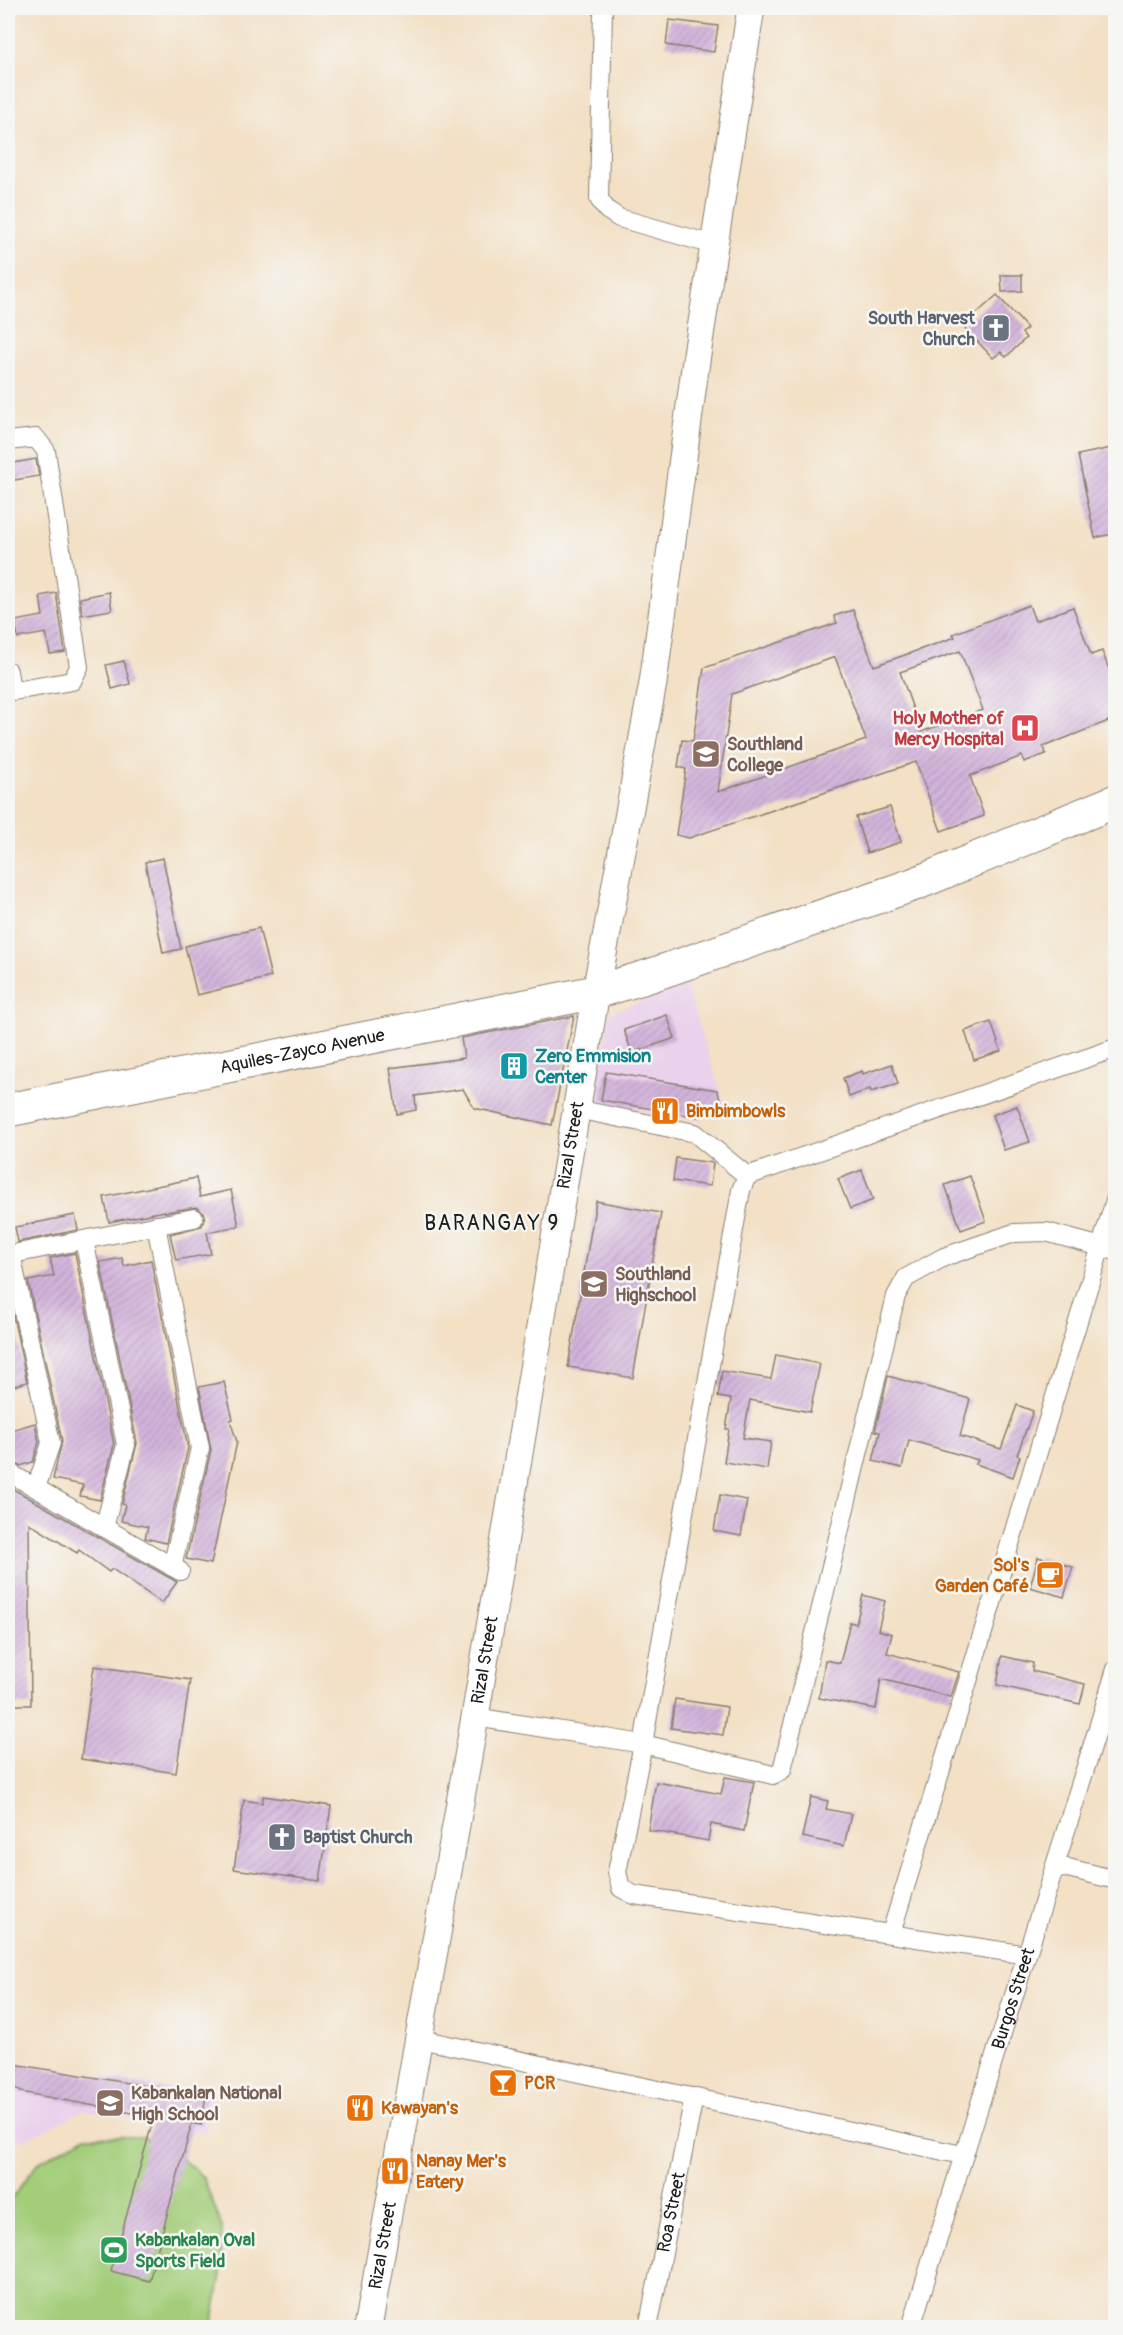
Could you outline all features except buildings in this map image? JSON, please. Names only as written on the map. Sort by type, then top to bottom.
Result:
[{"type":"highway","name":"Aquiles-Zayco Avenue","points":[[8,1110],[596,992],[915,884],[1116,801]]},
{"type":"main road","name":"Rizal Street","points":[[368,2328],[475,1717],[596,992],[654,683],[696,361],[751,8]]},
{"type":"street","points":[[603,8],[599,199],[607,210],[619,218],[714,245]]},
{"type":"street","points":[[8,441],[36,438],[46,451],[79,667],[72,681],[9,691],[8,671]]},
{"type":"street","points":[[1027,1955],[634,1895],[621,1888],[617,1872],[643,1744],[741,1190],[747,1176],[1116,1048]]},
{"type":"street","points":[[576,1109],[695,1133],[747,1176]]},
{"type":"street","points":[[891,1934],[1107,1249],[1116,1197]]},
{"type":"street","points":[[36,1488],[51,1443],[9,1254],[194,1218]]},
{"type":"street","points":[[8,1472],[177,1569],[200,1448],[156,1225]]},
{"type":"street","points":[[475,1717],[643,1744],[773,1775],[782,1770],[896,1296],[906,1278],[944,1257],[1014,1233],[1046,1232],[1107,1249]]},
{"type":"street","points":[[84,1240],[126,1445],[104,1528]]},
{"type":"street","name":"Burgos Street","points":[[911,2328],[962,2155],[1116,1669]]},
{"type":"street","points":[[1054,1869],[1068,1868],[1116,1880]]},
{"type":"street","points":[[420,2039],[962,2155]]},
{"type":"street","name":"Roa Street","points":[[648,2328],[694,2097]]},
{"type":"shaded area","points":[[686,986],[726,1109],[699,1120],[595,1103],[609,1013]]},
{"type":"shaded area","name":"Kabankalan National High School","points":[[8,2061],[215,2096],[205,2133],[85,2110],[24,2140],[8,2138]]},
{"type":"green space","name":"Kabankalan Oval Sports Field","points":[[86,2136],[144,2137],[180,2157],[203,2177],[222,2227],[221,2274],[212,2327],[8,2327],[8,2203],[38,2163]]},
{"type":"place","name":"South Harvest Church","points":[[996,328]]},
{"type":"place","name":"Holy Mother of Mercy Hospital","points":[[1025,728]]},
{"type":"place","name":"Southland College","points":[[706,754]]},
{"type":"place","name":"Zero Emmision Center","points":[[514,1066]]},
{"type":"place","name":"Bimbimbowls","points":[[665,1111]]},
{"type":"place","name":"Southland Highschool","points":[[594,1284]]},
{"type":"place","name":"Sol's Garden Café","points":[[1050,1575]]},
{"type":"place","name":"Baptist Church","points":[[282,1837]]},
{"type":"place","name":"PCR","points":[[503,2083]]},
{"type":"place","name":"Kabankalan National High School","points":[[110,2103]]},
{"type":"place","name":"Kawayan's","points":[[360,2108]]},
{"type":"place","name":"Nanay Mer's Eatery","points":[[395,2171]]},
{"type":"place","name":"Kabankalan Oval Sports Field","points":[[114,2250]]},
{"type":"district","name":"BARANGAY 9","points":[[492,1223]]}]
